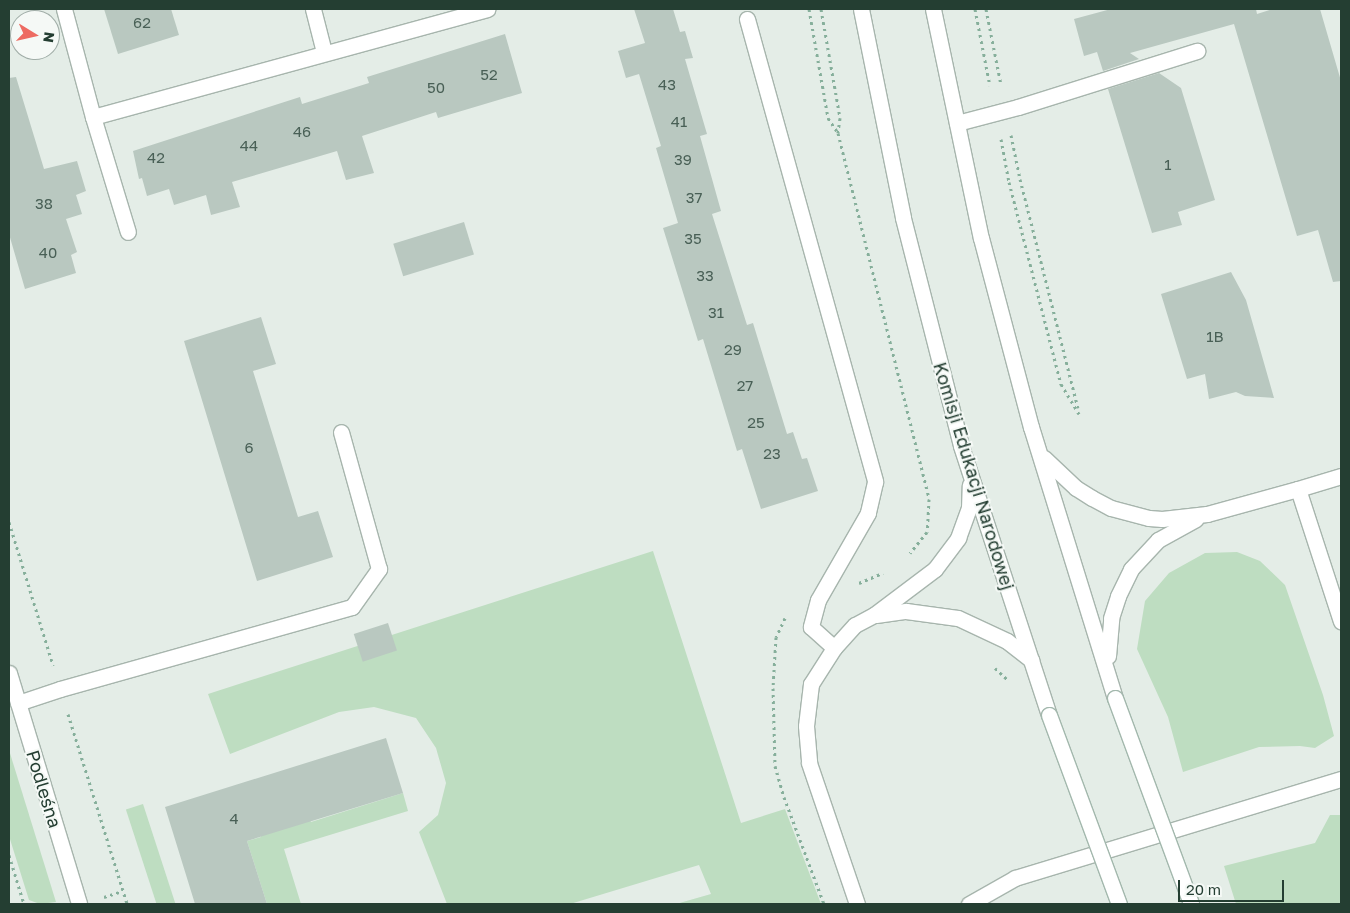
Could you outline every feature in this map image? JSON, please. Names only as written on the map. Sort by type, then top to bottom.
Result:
[{"type":"main road","points":[[64,9],[92,118],[128,232]]},
{"type":"main road","points":[[313,9],[324,52]]},
{"type":"main road","points":[[92,118],[324,52],[488,9]]},
{"type":"main road","name":"Komisji Edukacji Narodowej","points":[[861,9],[903,218],[970,474],[1049,715],[1119,904]]},
{"type":"main road","points":[[933,9],[981,238],[1041,455],[1115,698],[1191,904]]},
{"type":"main road","points":[[747,18],[875,482],[868,513],[818,600],[811,626],[834,648]]},
{"type":"main road","points":[[957,122],[1001,111],[1197,51]]},
{"type":"main road","points":[[18,703],[60,689],[352,607],[379,569],[341,432]]},
{"type":"main road","points":[[1041,455],[1076,488],[1111,508],[1128,514],[1162,519],[1207,514],[1298,490],[1341,476]]},
{"type":"main road","points":[[857,904],[809,763],[806,726],[811,684],[834,648],[855,626],[874,615],[935,569],[953,545],[969,508],[970,474]]},
{"type":"main road","points":[[1298,490],[1341,621]]},
{"type":"main road","points":[[1108,670],[1111,618],[1118,596],[1131,569],[1158,540],[1207,514]]},
{"type":"main road","points":[[874,615],[906,611],[958,618],[993,633],[1021,650],[1032,661]]},
{"type":"main road","name":"Podleśna","points":[[9,673],[79,904]]},
{"type":"main road","points":[[969,904],[1015,878],[1341,779]]},
{"type":"path","points":[[809,9],[828,118],[838,133],[929,500],[927,532],[906,557]]},
{"type":"path","points":[[821,9],[840,118],[838,133]]},
{"type":"path","points":[[975,9],[1001,111],[1020,179],[1079,414],[1061,384],[1009,182],[1001,111],[986,9]]},
{"type":"path","points":[[993,666],[1010,682]]},
{"type":"path","points":[[9,855],[24,904]]},
{"type":"green space","points":[[653,551],[741,823],[785,809],[821,904],[676,904],[711,894],[699,865],[570,904],[447,904],[419,832],[438,815],[446,783],[436,748],[416,718],[374,707],[339,712],[230,754],[208,694]]},
{"type":"green space","points":[[1237,552],[1260,561],[1285,585],[1323,695],[1334,736],[1315,748],[1300,746],[1259,747],[1183,772],[1168,717],[1137,649],[1145,601],[1169,573],[1205,553]]},
{"type":"green space","points":[[9,750],[56,902],[40,904],[29,900],[9,836]]},
{"type":"green space","points":[[403,793],[408,811],[284,849],[301,904],[267,904],[247,841],[261,837],[260,832],[308,816],[311,822]]},
{"type":"green space","points":[[143,804],[175,904],[157,904],[126,810]]},
{"type":"green space","points":[[1330,815],[1341,815],[1341,904],[1236,904],[1224,866],[1315,843]]},
{"type":"building","points":[[104,9],[171,9],[179,35],[118,54]]},
{"type":"building","points":[[634,9],[673,9],[680,32],[685,31],[693,58],[685,59],[707,134],[700,136],[721,211],[712,214],[747,325],[753,323],[787,434],[793,432],[802,459],[807,458],[818,491],[761,509],[742,449],[737,451],[703,339],[698,341],[663,228],[678,223],[656,148],[661,146],[639,74],[626,78],[618,51],[645,43]]},
{"type":"building","points":[[1111,9],[1256,9],[1257,14],[1273,9],[1320,9],[1341,81],[1341,281],[1333,282],[1318,230],[1297,236],[1234,24],[1130,53],[1139,59],[1103,71],[1097,52],[1084,56],[1074,19]]},
{"type":"building","points":[[505,34],[522,93],[438,118],[436,112],[362,136],[374,173],[346,180],[337,151],[232,182],[240,207],[211,215],[206,195],[174,205],[169,189],[147,196],[142,178],[139,179],[133,151],[300,97],[302,104],[369,83],[367,77]]},
{"type":"building","points":[[1159,73],[1181,88],[1215,200],[1178,212],[1182,225],[1152,233],[1108,89]]},
{"type":"building","points":[[16,77],[44,169],[77,161],[86,191],[76,195],[82,214],[66,219],[77,252],[71,255],[76,273],[25,289],[9,234],[9,78]]},
{"type":"building","points":[[464,222],[474,255],[403,276],[393,244]]},
{"type":"building","points":[[1231,272],[1246,300],[1274,398],[1245,396],[1236,392],[1209,399],[1205,374],[1187,379],[1161,294]]},
{"type":"building","points":[[261,317],[276,364],[253,371],[298,517],[318,511],[333,557],[257,581],[184,341]]},
{"type":"building","points":[[388,623],[397,651],[363,662],[354,634]]},
{"type":"building","points":[[386,738],[403,793],[247,841],[267,904],[195,904],[165,807]]}]
